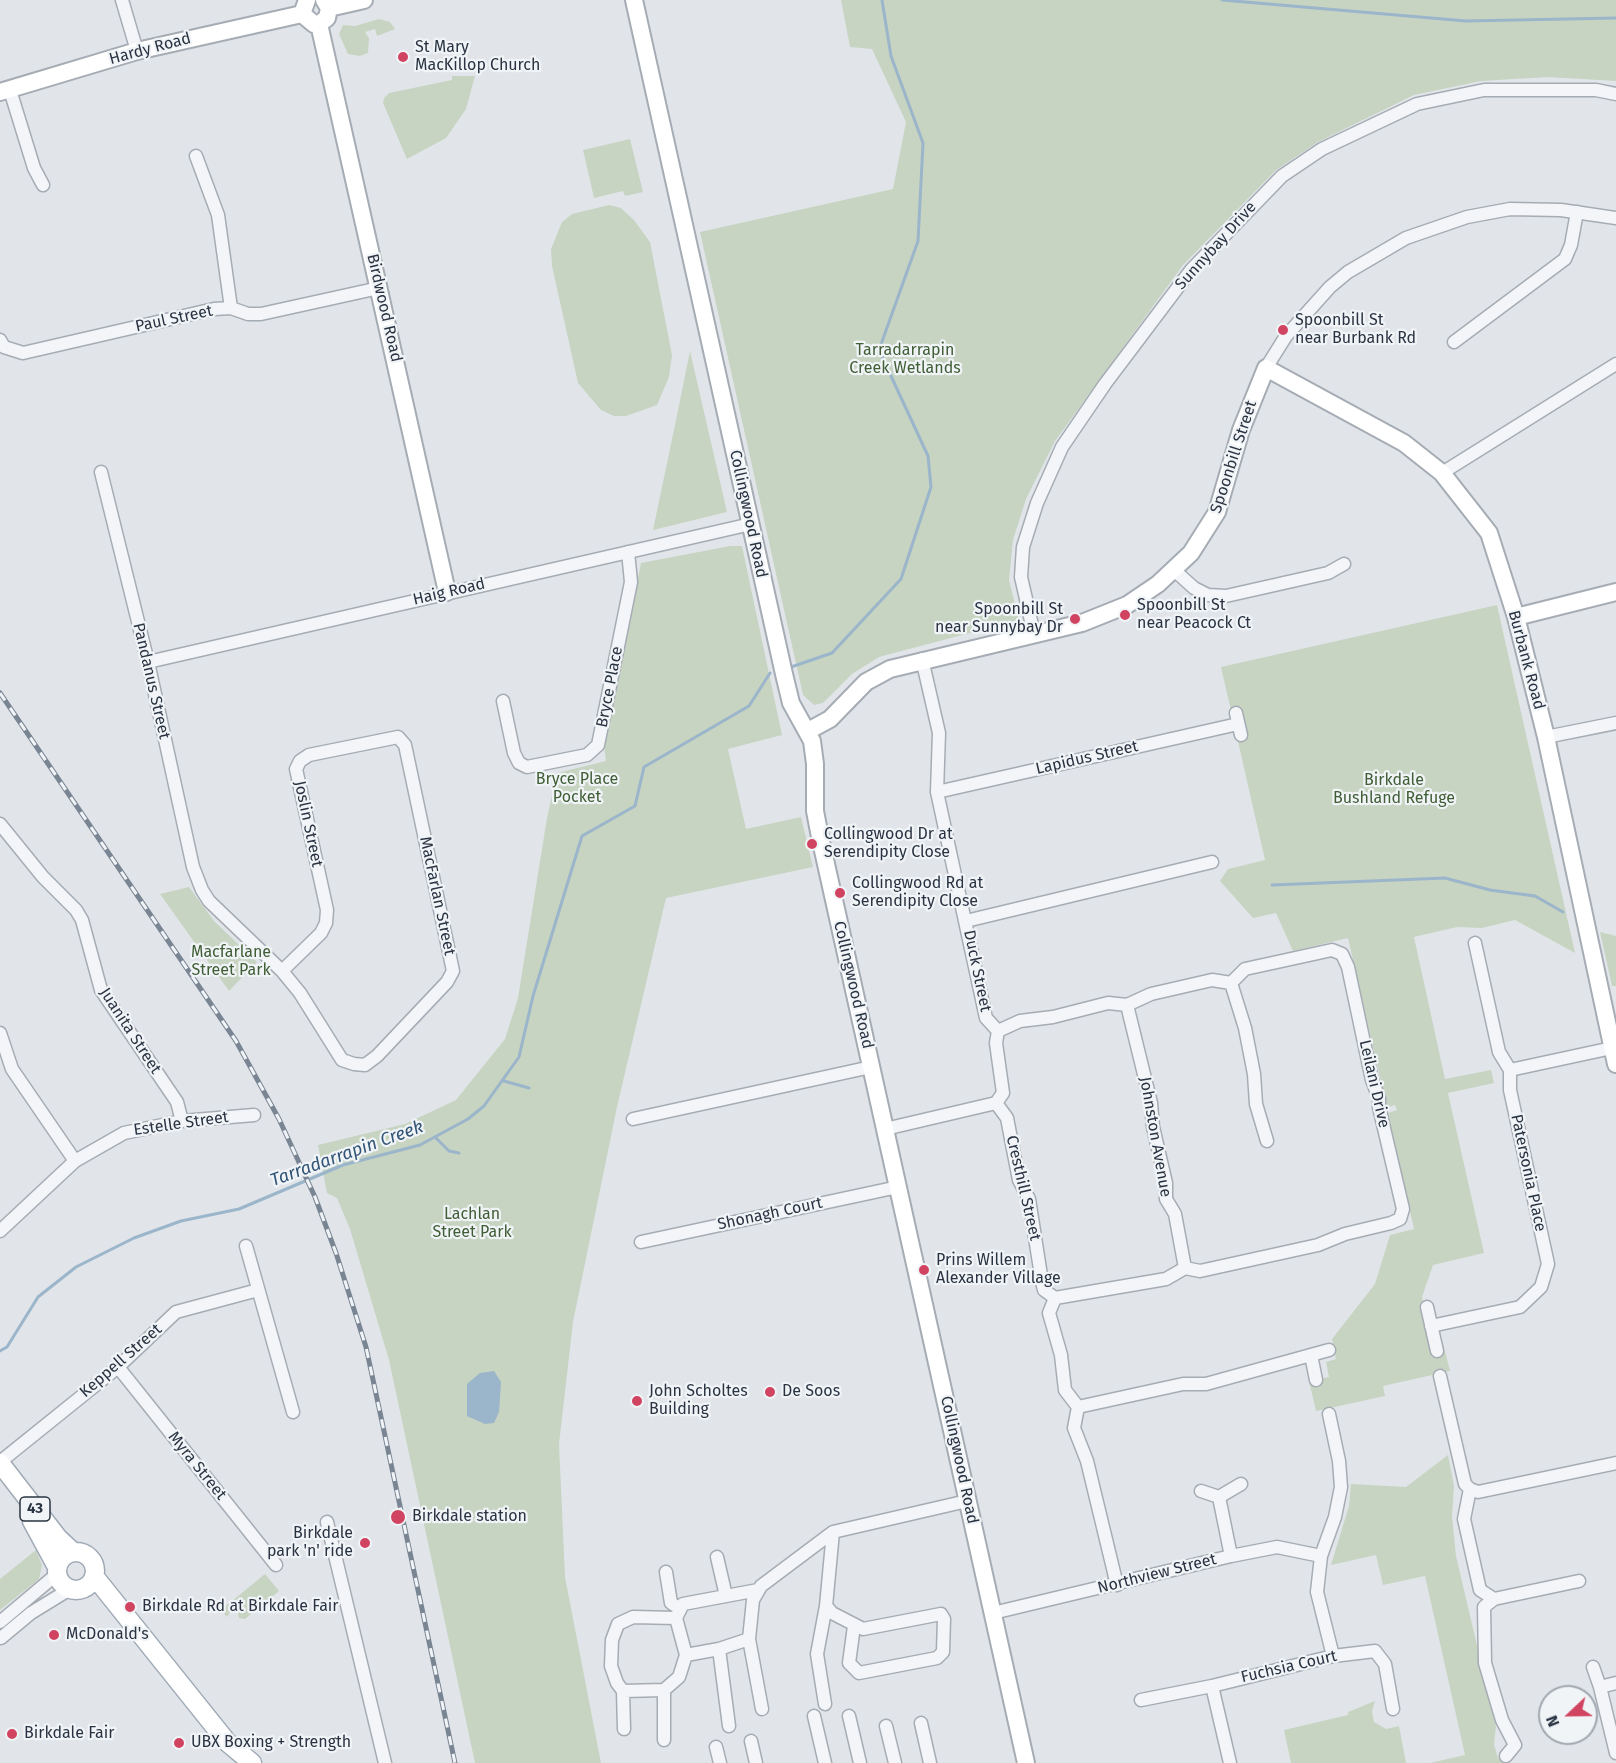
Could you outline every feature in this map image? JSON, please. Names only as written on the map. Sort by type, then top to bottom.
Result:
[{"type":"main road","name":"43","points":[[0,1463],[58,1538],[73,1552],[80,1552],[90,1558],[94,1576],[162,1664],[227,1742],[252,1763]]},
{"type":"main road","name":"43","points":[[0,1481],[34,1523],[62,1584],[98,1600],[141,1652],[162,1664]]},
{"type":"main road","points":[[57,1570],[63,1557],[73,1552]]},
{"type":"main road","points":[[75,1589],[87,1587],[94,1576]]},
{"type":"main road","name":"43","points":[[227,1742],[235,1763]]},
{"type":"street","points":[[122,0],[137,51]]},
{"type":"street","points":[[305,7],[309,22],[319,24],[327,18],[327,4],[364,0]]},
{"type":"street","name":"Collingwood Road","points":[[634,0],[788,692],[796,712],[808,731],[814,753],[813,788],[820,837],[1026,1763]]},
{"type":"street","name":"Hardy Road","points":[[5,91],[137,51],[305,7]]},
{"type":"street","name":"Birdwood Road","points":[[319,24],[447,592]]},
{"type":"street","name":"Sunnybay Drive","points":[[1034,634],[1021,577],[1023,547],[1037,502],[1062,447],[1105,384],[1191,270],[1282,176],[1322,149],[1417,104],[1484,90],[1596,90],[1616,94]]},
{"type":"street","points":[[5,91],[34,168],[44,185]]},
{"type":"street","points":[[196,156],[218,215],[231,308]]},
{"type":"street","name":"Spoonbill Street","points":[[808,731],[830,719],[866,682],[890,669],[922,659],[1082,622],[1116,610],[1137,599],[1174,570],[1202,538],[1217,512],[1241,430],[1266,368],[1292,329],[1330,288],[1365,261],[1406,238],[1444,224],[1489,213],[1530,209],[1577,212],[1616,218]]},
{"type":"street","points":[[1454,342],[1564,259],[1571,245],[1577,212]]},
{"type":"street","name":"Paul Street","points":[[2,343],[23,353],[214,309],[231,308],[248,314],[261,314],[379,288]]},
{"type":"street","points":[[1442,473],[1616,364]]},
{"type":"street","name":"Burbank Road","points":[[1266,368],[1404,443],[1442,473],[1489,533],[1516,617],[1546,738],[1614,1056]]},
{"type":"street","name":"Pandanus Street","points":[[101,472],[148,662],[193,867],[202,890]]},
{"type":"street","name":"Haig Road","points":[[148,662],[751,524]]},
{"type":"street","name":"Bryce Place","points":[[503,701],[514,753],[519,763],[527,767],[587,755],[598,745],[631,582],[628,552]]},
{"type":"street","points":[[1174,570],[1194,588],[1208,595],[1226,596],[1328,573],[1344,564]]},
{"type":"street","points":[[1516,617],[1616,592]]},
{"type":"street","name":"Duck Street","points":[[922,659],[939,733],[937,792],[986,1018],[998,1031]]},
{"type":"street","points":[[1546,738],[1616,723]]},
{"type":"street","name":"Lapidus Street","points":[[937,792],[1238,724]]},
{"type":"street","name":"MacFarlan Street","points":[[202,890],[209,901],[282,971],[300,993],[342,1059],[365,1065],[447,982],[453,971],[405,745],[398,737]]},
{"type":"street","name":"Joslin Street","points":[[282,971],[321,933],[326,923],[327,910],[296,769],[300,762],[309,755],[398,737]]},
{"type":"street","name":"Juanita Street","points":[[0,824],[43,877],[76,910],[82,920],[101,990],[177,1102],[182,1121]]},
{"type":"street","points":[[966,921],[1212,862]]},
{"type":"street","name":"Patersonia Place","points":[[1431,1326],[1520,1307],[1541,1287],[1548,1264],[1510,1090],[1510,1070],[1499,1052],[1475,943]]},
{"type":"street","name":"Leilani Drive","points":[[1055,1298],[1166,1279],[1185,1268],[1200,1271],[1318,1245],[1346,1234],[1400,1219],[1403,1209],[1346,959],[1332,950],[1296,957],[1245,969],[1231,983]]},
{"type":"street","points":[[885,1129],[996,1103],[1003,1093],[996,1043],[998,1031],[1020,1021],[1053,1017],[1108,1004],[1127,1005],[1151,994],[1212,980],[1231,983],[1245,1028],[1254,1074],[1256,1104],[1267,1141]]},
{"type":"street","name":"Johnston Avenue","points":[[1127,1005],[1151,1103],[1153,1127],[1166,1183],[1166,1199],[1174,1214],[1185,1268]]},
{"type":"street","points":[[0,1033],[12,1069],[75,1161]]},
{"type":"street","points":[[1510,1070],[1614,1056]]},
{"type":"street","points":[[633,1119],[871,1067]]},
{"type":"street","name":"Cresthill Street","points":[[996,1103],[1007,1118],[1019,1180],[1029,1199],[1044,1290],[1055,1298]]},
{"type":"street","name":"Estelle Street","points":[[0,1231],[75,1161],[130,1131],[182,1121],[254,1115]]},
{"type":"street","name":"Shonagh Court","points":[[641,1242],[898,1187]]},
{"type":"street","points":[[246,1246],[293,1412]]},
{"type":"street","name":"Keppell Street","points":[[0,1463],[118,1367],[176,1312],[258,1290]]},
{"type":"street","points":[[1055,1298],[1049,1313],[1061,1355],[1065,1390],[1078,1407],[1074,1428],[1087,1461],[1117,1585]]},
{"type":"street","points":[[1426,1307],[1437,1351]]},
{"type":"street","points":[[1078,1407],[1183,1384],[1206,1384],[1329,1350]]},
{"type":"street","points":[[1311,1356],[1316,1380]]},
{"type":"street","name":"Myra Street","points":[[118,1367],[276,1565]]},
{"type":"street","points":[[1440,1376],[1465,1484],[1470,1489],[1478,1492],[1616,1463]]},
{"type":"street","points":[[1329,1414],[1339,1461],[1341,1487],[1335,1517],[1321,1556],[1317,1592],[1333,1656]]},
{"type":"street","points":[[1201,1491],[1219,1497],[1241,1484]]},
{"type":"street","points":[[1470,1489],[1464,1519],[1480,1590],[1494,1599]]},
{"type":"street","points":[[1219,1497],[1231,1556]]},
{"type":"street","points":[[762,1709],[749,1639],[753,1600],[758,1590],[833,1532],[967,1501]]},
{"type":"street","points":[[327,1522],[385,1763]]},
{"type":"street","points":[[825,1704],[818,1654],[826,1606],[833,1532]]},
{"type":"street","name":"Northview Street","points":[[993,1613],[1277,1547],[1321,1556]]},
{"type":"street","points":[[717,1557],[726,1596]]},
{"type":"street","points":[[0,1622],[57,1570]]},
{"type":"street","points":[[623,1690],[664,1690],[679,1677],[687,1655],[678,1613],[671,1603],[666,1572]]},
{"type":"street","points":[[1506,1756],[1521,1744],[1502,1720],[1485,1663],[1484,1607],[1494,1599],[1579,1581]]},
{"type":"street","points":[[0,1640],[31,1613],[75,1589]]},
{"type":"street","points":[[678,1613],[683,1604],[758,1590]]},
{"type":"street","points":[[826,1606],[854,1626],[863,1629],[941,1614],[944,1619],[943,1652],[937,1658],[859,1672],[849,1663],[854,1626]]},
{"type":"street","points":[[624,1730],[623,1690],[617,1683],[612,1666],[612,1640],[618,1624],[633,1617],[678,1613]]},
{"type":"street","points":[[687,1655],[719,1649],[749,1639]]},
{"type":"street","points":[[719,1649],[729,1726]]},
{"type":"street","name":"Fuchsia Court","points":[[1142,1700],[1212,1686],[1333,1656],[1361,1652],[1379,1653],[1385,1664],[1393,1709]]},
{"type":"street","points":[[1593,1667],[1616,1753]]},
{"type":"street","points":[[1600,1687],[1616,1683]]},
{"type":"street","points":[[1212,1686],[1230,1763]]},
{"type":"street","points":[[664,1690],[664,1740]]},
{"type":"street","points":[[814,1716],[825,1763]]},
{"type":"street","points":[[849,1716],[860,1763]]},
{"type":"street","points":[[921,1723],[930,1763]]},
{"type":"street","points":[[886,1726],[895,1763]]},
{"type":"street","points":[[751,1741],[756,1763]]},
{"type":"street","points":[[716,1747],[720,1763]]},
{"type":"green space","name":"Tarradarrapin Creek Wetlands","points":[[841,0],[1616,0],[1616,81],[1548,77],[1481,81],[1414,95],[1318,142],[1276,170],[1183,265],[1055,441],[1026,499],[1013,540],[1009,580],[1019,620],[879,657],[852,674],[823,703],[814,705],[803,695],[700,232],[893,189],[906,122],[872,49],[850,47]]},
{"type":"green space","points":[[379,19],[390,22],[395,29],[377,36],[375,29],[365,32],[369,38],[368,53],[360,56],[348,54],[339,34],[343,25],[355,26]]},
{"type":"green space","points":[[452,76],[475,76],[466,109],[446,138],[407,159],[383,103],[384,98],[389,93],[452,80]]},
{"type":"green space","points":[[630,139],[643,192],[625,196],[623,191],[594,198],[583,150]]},
{"type":"green space","points":[[609,205],[621,208],[634,220],[650,242],[672,355],[669,377],[657,405],[626,416],[614,416],[601,410],[578,383],[552,266],[551,249],[562,222],[572,214]]},
{"type":"green space","points":[[690,351],[727,512],[653,530],[675,425]]},
{"type":"green space","name":"Lachlan Street Park","points":[[730,546],[742,546],[782,735],[728,749],[746,829],[801,817],[813,867],[666,898],[617,1107],[573,1322],[559,1444],[565,1577],[601,1763],[475,1763],[389,1360],[350,1229],[337,1198],[327,1193],[318,1145],[405,1124],[456,1100],[505,1039],[518,998],[547,818],[557,773],[606,761],[604,747],[641,563]]},
{"type":"green space","name":"Birkdale Bushland Refuge","points":[[1497,605],[1575,953],[1515,920],[1482,928],[1457,927],[1414,937],[1445,1079],[1491,1070],[1494,1083],[1448,1093],[1484,1253],[1433,1265],[1422,1297],[1423,1302],[1420,1303],[1431,1353],[1445,1351],[1450,1371],[1383,1386],[1385,1396],[1316,1411],[1309,1381],[1329,1377],[1326,1362],[1336,1359],[1332,1339],[1375,1284],[1390,1235],[1414,1229],[1388,1113],[1397,1110],[1395,1105],[1387,1108],[1348,938],[1293,951],[1276,913],[1253,918],[1220,881],[1228,869],[1265,860],[1221,667]]},
{"type":"green space","name":"Macfarlane Street Park","points":[[189,887],[214,921],[257,962],[229,991],[160,894]]},
{"type":"green space","points":[[1600,932],[1616,936],[1616,986],[1612,986]]},
{"type":"green space","points":[[1448,1455],[1454,1486],[1452,1516],[1456,1556],[1496,1726],[1494,1745],[1498,1758],[1505,1763],[1430,1763],[1465,1755],[1425,1576],[1383,1585],[1376,1555],[1331,1565],[1349,1506],[1351,1484],[1406,1487]]},
{"type":"green space","points":[[36,1550],[42,1565],[39,1579],[0,1610],[0,1579]]},
{"type":"green space","points":[[265,1574],[279,1591],[245,1619],[239,1618],[237,1609],[233,1608],[227,1617],[221,1610]]},
{"type":"green space","points":[[1375,1701],[1372,1711],[1374,1722],[1386,1729],[1399,1726],[1406,1763],[1291,1763],[1284,1730],[1348,1715],[1348,1712]]},
{"type":"water","points":[[494,1371],[501,1382],[499,1412],[494,1423],[485,1424],[467,1416],[467,1384],[480,1373]]},
{"type":"waterway","name":"Tarradarrapin Creek","points":[[791,667],[832,653],[901,579],[931,487],[928,456],[879,350],[918,241],[923,143],[891,56],[882,0]]},
{"type":"waterway","points":[[1222,0],[1466,21],[1616,18]]},
{"type":"waterway","name":"Tarradarrapin Creek","points":[[0,1351],[7,1347],[38,1297],[76,1267],[134,1238],[181,1221],[239,1209],[343,1165],[420,1145],[468,1119],[484,1106],[519,1057],[533,996],[582,836],[635,806],[644,767],[749,706],[770,673]]},
{"type":"waterway","points":[[1272,885],[1445,878],[1490,890],[1535,896],[1563,912]]},
{"type":"waterway","points":[[504,1081],[529,1088]]},
{"type":"waterway","points":[[436,1138],[449,1151],[459,1153]]},
{"type":"railway","points":[[0,693],[236,1041],[279,1119],[315,1197],[336,1253],[366,1347],[455,1763]]},
{"type":"place","name":"St Mary MacKillop Church","points":[[403,57]]},
{"type":"place","name":"Spoonbill St near Burbank Rd","points":[[1283,330]]},
{"type":"place","name":"Spoonbill St near Peacock Ct","points":[[1125,615]]},
{"type":"place","name":"Spoonbill St near Sunnybay Dr","points":[[1075,619]]},
{"type":"place","name":"Collingwood Dr at Serendipity Close","points":[[812,844]]},
{"type":"place","name":"Collingwood Rd at Serendipity Close","points":[[840,893]]},
{"type":"place","name":"Prins Willem Alexander Village","points":[[924,1270]]},
{"type":"place","name":"De Soos","points":[[770,1392]]},
{"type":"place","name":"John Scholtes Building","points":[[637,1401]]},
{"type":"place","name":"Birkdale station","points":[[398,1517]]},
{"type":"place","name":"Birkdale park 'n' ride","points":[[365,1543]]},
{"type":"place","name":"Birkdale Rd at Birkdale Fair","points":[[130,1607]]},
{"type":"place","name":"McDonald's","points":[[54,1635]]},
{"type":"place","name":"Birkdale Fair","points":[[12,1734]]},
{"type":"place","name":"UBX Boxing + Strength","points":[[179,1743]]},
{"type":"park label","name":"Bryce Place Pocket","points":[[577,789]]}]
